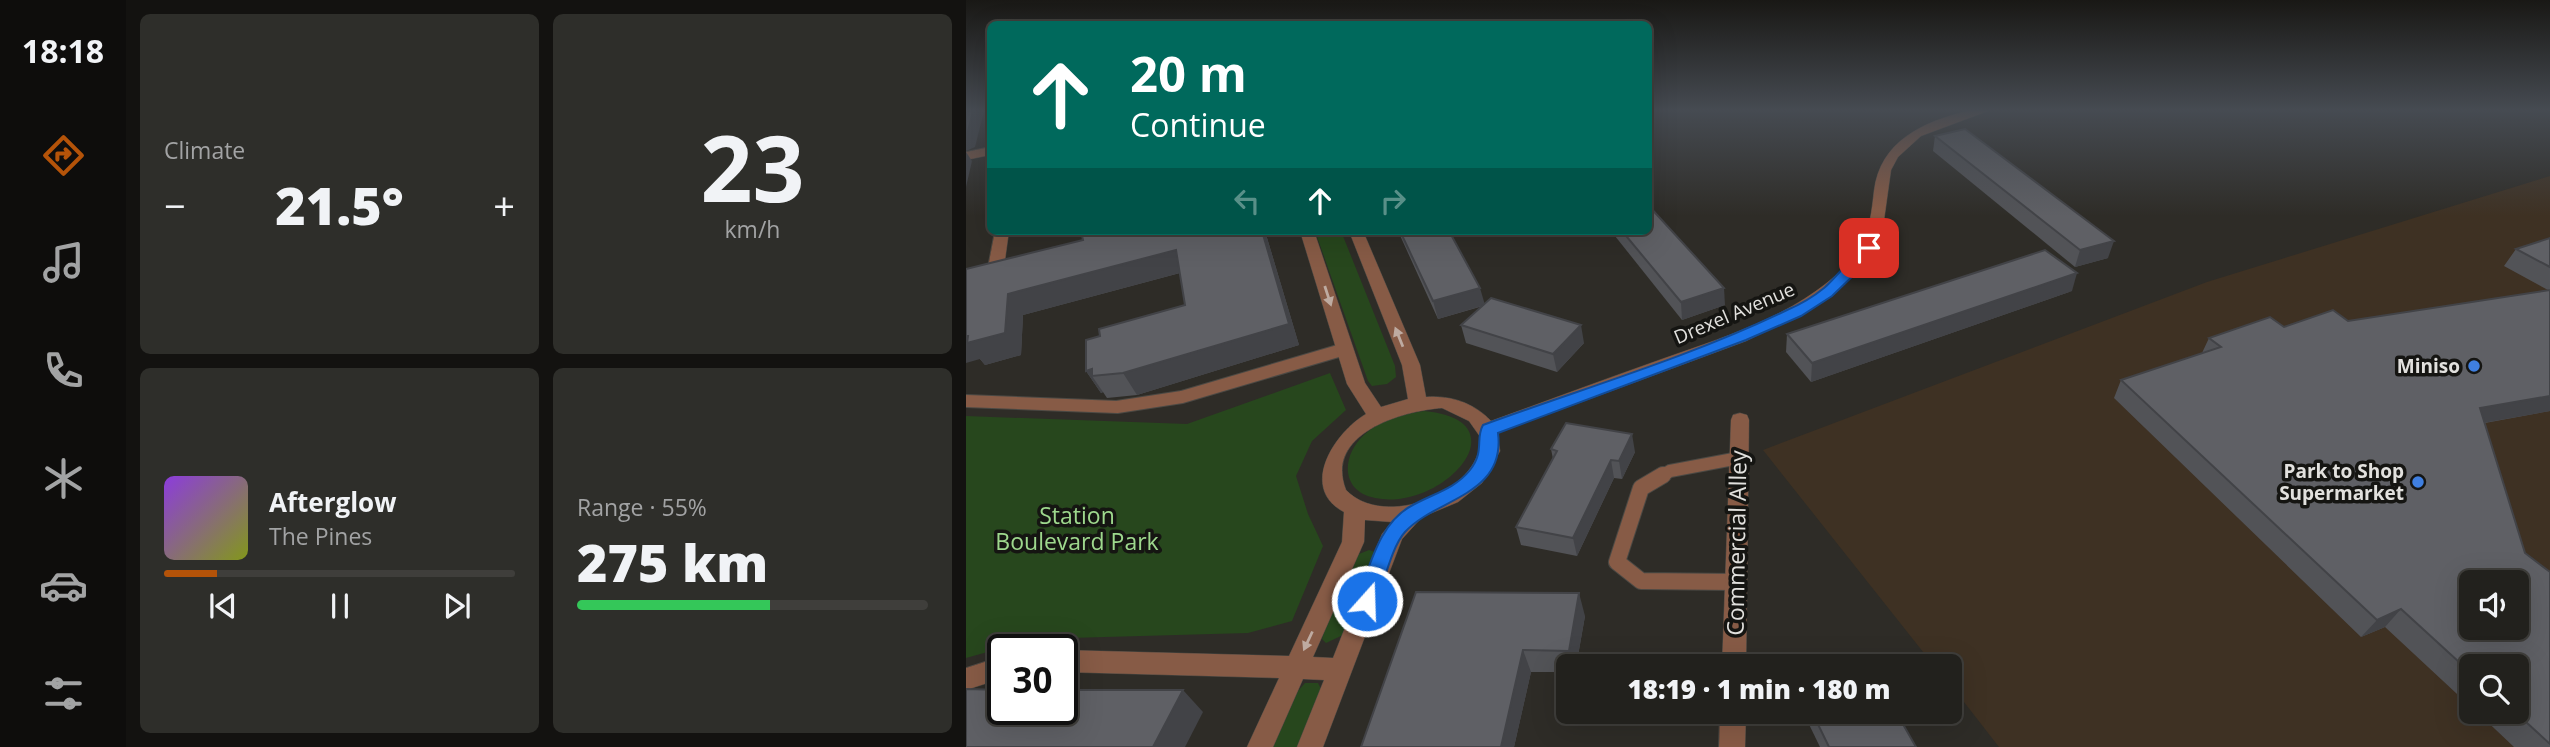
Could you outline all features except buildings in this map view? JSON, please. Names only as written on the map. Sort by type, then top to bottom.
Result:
[{"type":"street","name":"Drexel Avenue","points":[[1489,429],[1741,337],[1795,312],[1827,293],[1869,248],[1880,215],[1885,167],[1900,146]]},
{"type":"street","points":[[966,156],[987,152]]},
{"type":"street","points":[[976,272],[1003,265],[1002,235]]},
{"type":"street","points":[[1308,235],[1356,384],[1377,416]]},
{"type":"street","points":[[1358,235],[1410,365],[1418,403]]},
{"type":"street","points":[[1310,747],[1393,534],[1416,512],[1460,491],[1476,476],[1486,460],[1490,444],[1489,429],[1479,416],[1463,406],[1442,402],[1418,403],[1377,416],[1356,429],[1340,446],[1332,464],[1331,482],[1335,490],[1339,497],[1355,509],[1373,514],[1416,512]]},
{"type":"street","name":"Commercial Alley","points":[[1734,654],[1740,420]]},
{"type":"street","points":[[1260,747],[1353,542],[1355,509]]},
{"type":"street","points":[[1078,662],[1342,669]]},
{"type":"street","points":[[966,679],[987,672]]},
{"type":"street","points":[[1732,747],[1733,724]]},
{"type":"lane","points":[[966,401],[1117,407],[1182,397],[1345,349]]},
{"type":"lane","points":[[1736,582],[1641,581],[1616,562],[1642,488],[1670,471],[1739,458]]},
{"type":"shaded area","points":[[2550,176],[2550,747],[1999,747],[1962,699],[1962,654],[1925,654],[1763,450],[2207,282]]},
{"type":"green space","points":[[1316,235],[1343,235],[1395,366],[1396,377],[1387,384],[1372,386]]},
{"type":"green space","name":"Station Boulevard Park","points":[[1330,373],[1346,410],[1312,441],[1296,476],[1308,514],[1323,546],[1292,621],[1248,633],[1078,638],[1078,634],[987,634],[987,652],[966,658],[966,416],[1187,424]]},
{"type":"green space","points":[[1424,411],[1454,418],[1469,430],[1471,446],[1463,463],[1447,479],[1426,492],[1401,499],[1375,498],[1355,488],[1348,471],[1352,451],[1357,442],[1386,421]]},
{"type":"green space","points":[[1369,550],[1375,552],[1343,635],[1326,643],[1322,639],[1324,632],[1359,554]]},
{"type":"green space","points":[[1305,683],[1318,683],[1321,689],[1298,747],[1273,747],[1298,691]]},
{"type":"place","name":"Miniso","points":[[2474,366]]},
{"type":"place","name":"Park to Shop Supermarket","points":[[2418,482]]},
{"type":"route","points":[[1367,601],[1395,529],[1416,512],[1440,503],[1460,491],[1476,476],[1486,460],[1490,444],[1489,429],[1741,337],[1795,312],[1827,293],[1869,248]]}]
